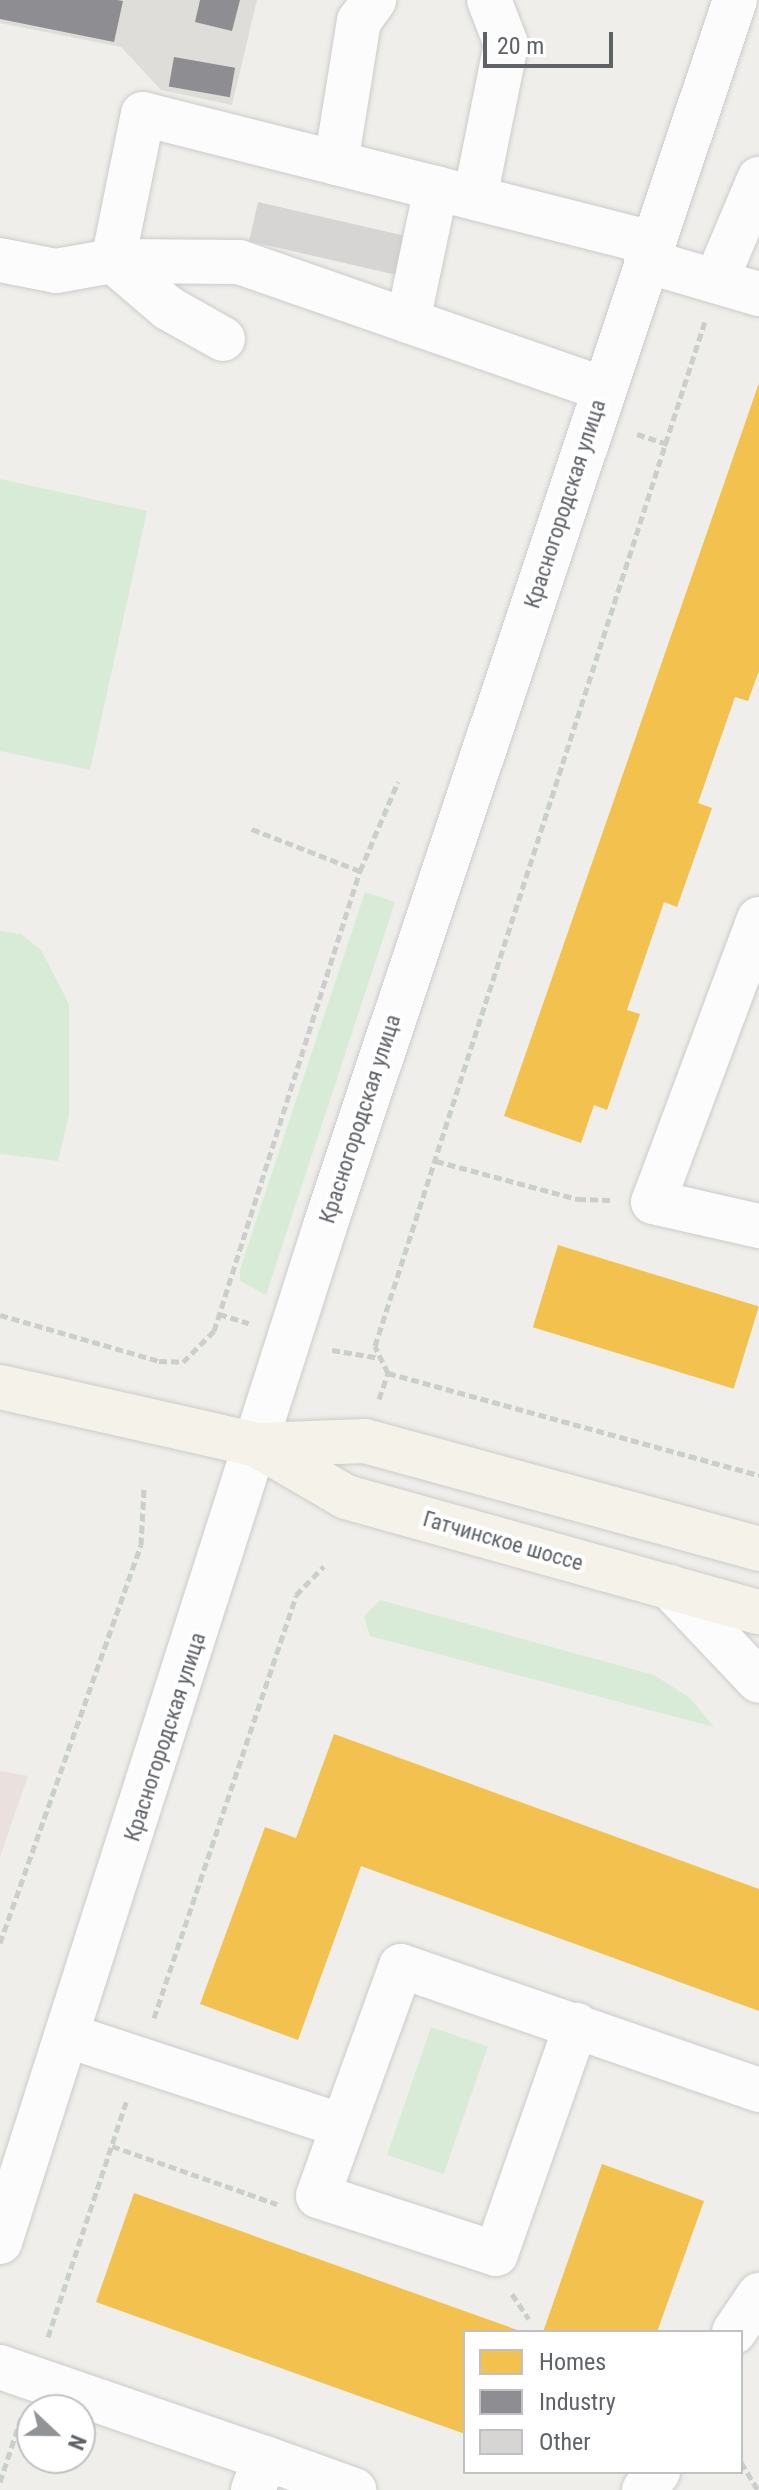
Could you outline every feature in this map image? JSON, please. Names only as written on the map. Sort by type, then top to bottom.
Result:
[{"type":"main road","name":"Гатчинское шоссе","points":[[0,1387],[257,1445],[365,1441],[759,1549]]},
{"type":"main road","name":"Гатчинское шоссе","points":[[257,1445],[346,1497],[759,1612]]},
{"type":"street","points":[[336,163],[359,21],[374,0]]},
{"type":"street","points":[[408,321],[506,44],[489,0]]},
{"type":"street","name":"Красногородская улица","points":[[0,2242],[603,389],[735,0]]},
{"type":"street","points":[[113,261],[143,114],[455,193],[649,252],[716,281],[759,294]]},
{"type":"street","points":[[716,281],[759,179]]},
{"type":"street","points":[[0,260],[56,271],[113,261],[239,262],[603,389]]},
{"type":"street","points":[[113,261],[168,308],[223,339]]},
{"type":"street","points":[[759,919],[653,1202],[759,1226]]},
{"type":"street","points":[[670,1587],[759,1681]]},
{"type":"street","points":[[576,2025],[496,2254],[318,2196],[401,1966],[576,2025],[759,2090]]},
{"type":"street","points":[[69,2036],[343,2126]]},
{"type":"street","points":[[735,2330],[758,2290]]},
{"type":"street","points":[[0,2367],[259,2474],[354,2490]]},
{"type":"street","points":[[644,2490],[656,2474]]},
{"type":"path","points":[[378,1403],[388,1373],[375,1346],[670,445],[716,281]]},
{"type":"path","points":[[629,431],[670,445]]},
{"type":"path","points":[[0,1315],[183,1362],[202,1349],[219,1314],[360,871],[398,782]]},
{"type":"path","points":[[249,828],[360,871]]},
{"type":"path","points":[[436,1161],[578,1199],[653,1202]]},
{"type":"path","points":[[219,1314],[259,1326]]},
{"type":"path","points":[[331,1350],[380,1358]]},
{"type":"path","points":[[388,1373],[759,1475]]},
{"type":"path","points":[[0,1943],[141,1545],[144,1488]]},
{"type":"path","points":[[743,2465],[758,2490]]},
{"type":"shaded area","points":[[0,0],[257,0],[232,105],[161,90],[121,47],[0,23]]},
{"type":"shaded area","points":[[0,1771],[28,1776],[0,1857]]},
{"type":"green space","points":[[0,479],[147,511],[90,770],[0,751]]},
{"type":"green space","points":[[365,892],[395,902],[266,1295],[240,1281],[240,1269]]},
{"type":"green space","points":[[0,931],[21,934],[41,950],[69,1004],[69,1115],[58,1161],[0,1154]]},
{"type":"green space","points":[[380,1600],[654,1675],[690,1698],[714,1727],[370,1636],[364,1616]]},
{"type":"green space","points":[[431,2027],[488,2047],[444,2174],[387,2155]]},
{"type":"building: Homes","points":[[759,383],[759,671],[748,701],[735,697],[698,803],[712,808],[677,907],[664,902],[627,1010],[640,1014],[607,1110],[594,1105],[581,1143],[504,1116]]},
{"type":"building: Homes","points":[[558,1245],[759,1306],[734,1389],[533,1327]]},
{"type":"building: Homes","points":[[334,1734],[759,1889],[759,2011],[361,1866],[298,2040],[200,2004],[265,1827],[296,1838]]},
{"type":"building: Homes","points":[[602,2164],[704,2201],[658,2330],[544,2330]]},
{"type":"building: Homes","points":[[134,2193],[517,2330],[463,2330],[463,2433],[96,2302]]},
{"type":"building: Industry","points":[[0,0],[123,1],[114,42],[0,19]]},
{"type":"building: Industry","points":[[200,0],[240,0],[232,31],[195,22]]},
{"type":"building: Industry","points":[[174,57],[235,68],[230,97],[169,87]]},
{"type":"building: Other","points":[[258,202],[412,238],[403,277],[249,241]]}]
